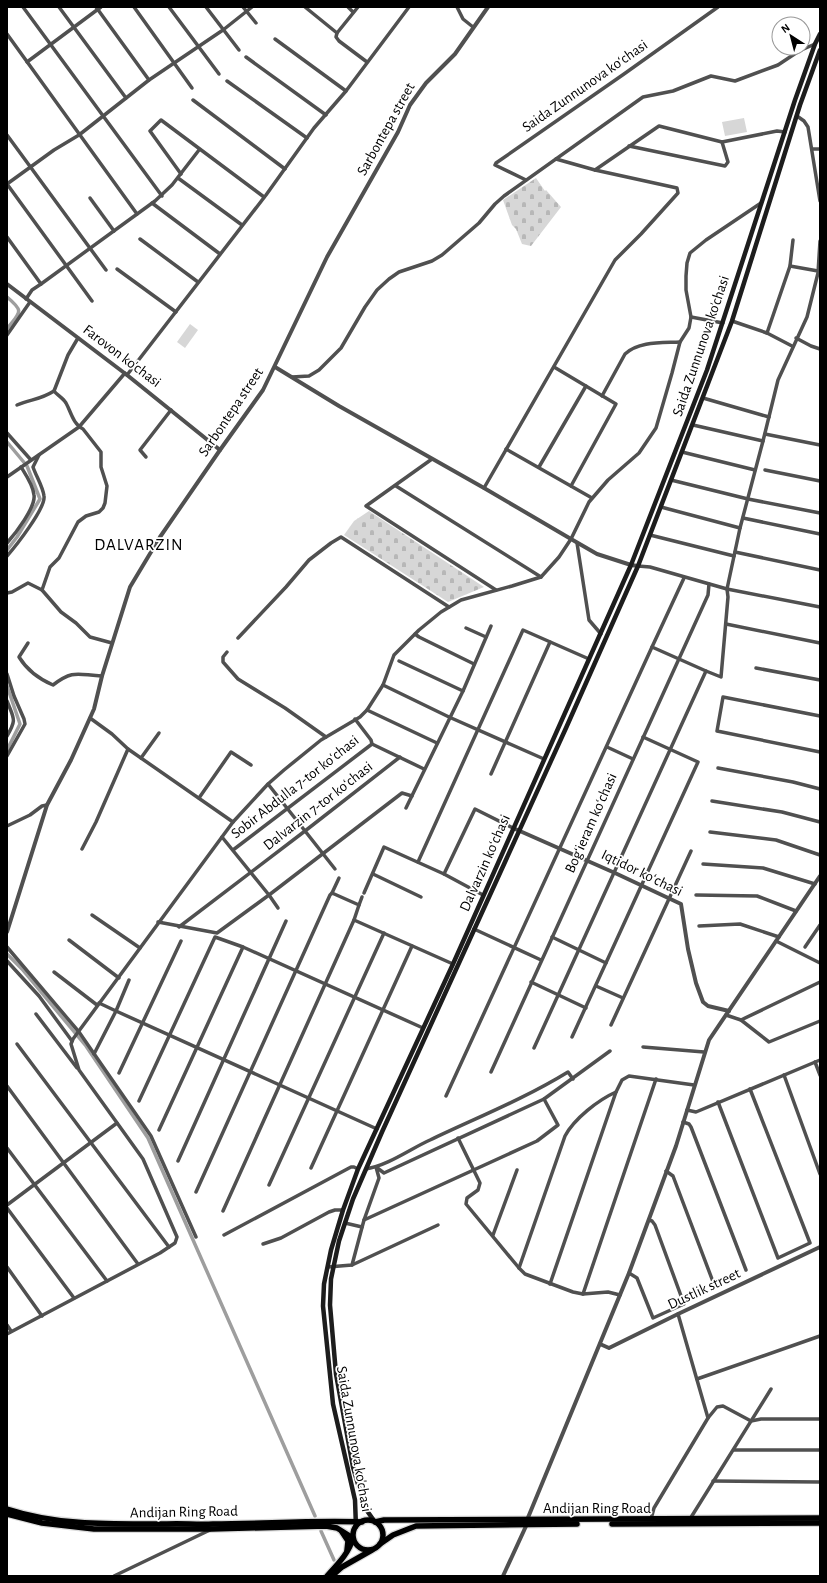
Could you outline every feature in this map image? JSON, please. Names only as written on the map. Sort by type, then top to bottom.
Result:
[{"type":"highway","name":"Andijan Ring Road","points":[[7,1508],[42,1518],[77,1523],[112,1525],[212,1527],[311,1521],[358,1523]]},
{"type":"highway","name":"Andijan Ring Road","points":[[7,1514],[42,1523],[76,1528],[112,1530],[326,1526],[341,1530],[353,1538]]},
{"type":"highway","name":"Andijan Ring Road","points":[[380,1544],[405,1529],[416,1526],[527,1522],[820,1518]]},
{"type":"highway","points":[[327,1576],[351,1547],[353,1533],[358,1523],[367,1520],[375,1522],[380,1526],[382,1530],[382,1540],[380,1544],[342,1567],[332,1576]]},
{"type":"highway","name":"Andijan Ring Road","points":[[375,1522],[384,1520],[820,1523]]},
{"type":"highway","points":[[341,1530],[348,1541],[347,1553]]},
{"type":"highway","points":[[353,1538],[362,1549],[367,1550],[374,1548]]},
{"type":"main road","name":"Saida Zunnunova ko'chasi","points":[[631,565],[707,370],[785,132],[815,44],[820,34]]},
{"type":"main road","name":"Saida Zunnunova ko'chasi","points":[[638,566],[732,321],[782,162],[820,50]]},
{"type":"main road","points":[[777,160],[782,162]]},
{"type":"main road","name":"Dalvarzin koʻchasi","points":[[358,1169],[453,964],[513,828],[534,791],[544,759],[631,565]]},
{"type":"main road","name":"Dalvarzin koʻchasi","points":[[366,1169],[454,975],[534,791],[638,566]]},
{"type":"main road","points":[[448,973],[454,975]]},
{"type":"main road","name":"Saida Zunnunova ko'chasi","points":[[358,1169],[346,1197],[331,1250],[324,1284],[323,1310],[333,1404],[355,1500],[358,1523]]},
{"type":"main road","name":"Saida Zunnunova ko'chasi","points":[[366,1169],[353,1199],[339,1242],[331,1285],[331,1324],[341,1406],[361,1497],[365,1508],[375,1522]]},
{"type":"main road","points":[[346,1197],[353,1199]]},
{"type":"main road","points":[[324,1284],[331,1285]]},
{"type":"street","points":[[23,7],[162,196]]},
{"type":"street","points":[[58,7],[126,98]]},
{"type":"street","points":[[134,7],[192,88]]},
{"type":"street","points":[[169,7],[219,74]]},
{"type":"street","points":[[206,7],[222,30],[240,50]]},
{"type":"street","points":[[243,7],[256,23]]},
{"type":"street","points":[[92,302],[7,184],[30,166],[79,135],[149,80],[222,30],[252,7]]},
{"type":"street","points":[[305,7],[337,33]]},
{"type":"street","points":[[348,7],[353,12]]},
{"type":"street","points":[[358,7],[337,33],[336,37],[338,41],[367,62]]},
{"type":"street","points":[[7,477],[79,427],[126,374],[176,312],[307,138],[346,91],[409,7]]},
{"type":"street","points":[[457,7],[463,19],[473,28]]},
{"type":"street","name":"Sarbontepa street","points":[[7,932],[47,806],[71,760],[94,709],[102,676],[130,588],[160,537],[263,390],[327,257],[398,132],[410,105],[426,83],[455,54],[488,7]]},
{"type":"street","name":"Saida Zunnunova koʻchasi","points":[[526,180],[495,165],[496,163],[718,7]]},
{"type":"street","points":[[27,62],[74,28],[98,8],[149,80]]},
{"type":"street","points":[[7,34],[137,214]]},
{"type":"street","points":[[275,38],[346,91]]},
{"type":"street","points":[[292,377],[309,376],[319,370],[341,348],[365,306],[377,290],[389,279],[400,272],[442,255],[479,223],[495,204],[526,180],[643,97],[673,91],[711,76],[735,81],[778,65],[799,51],[815,44]]},
{"type":"street","points":[[246,57],[326,115]]},
{"type":"street","points":[[227,80],[307,138]]},
{"type":"street","points":[[193,100],[285,168]]},
{"type":"street","points":[[797,116],[804,121],[808,127],[819,179],[820,201]]},
{"type":"street","points":[[182,174],[150,131],[161,120],[199,150],[264,197]]},
{"type":"street","points":[[595,170],[659,126],[722,142],[776,131],[785,132]]},
{"type":"street","points":[[7,135],[106,270]]},
{"type":"street","points":[[629,146],[725,166],[728,162],[722,142]]},
{"type":"street","points":[[812,150],[820,148]]},
{"type":"street","points":[[26,299],[32,290],[162,196],[182,174],[199,150]]},
{"type":"street","points":[[484,488],[615,260],[678,194],[677,188],[595,170],[556,159]]},
{"type":"street","points":[[178,178],[242,225]]},
{"type":"street","points":[[90,198],[114,231]]},
{"type":"street","points":[[79,1070],[71,1044],[72,1040],[79,1033],[98,1004],[119,978],[158,922],[222,836],[268,784],[326,737],[355,718],[360,717],[367,710],[383,685],[394,655],[415,634],[449,607],[461,600],[541,577],[559,557],[571,539],[592,498],[608,480],[639,453],[656,428],[680,342],[689,328],[691,318],[686,290],[687,262],[690,253],[706,240],[762,203]]},
{"type":"street","points":[[152,204],[220,254]]},
{"type":"street","points":[[7,237],[41,284]]},
{"type":"street","points":[[140,239],[198,282]]},
{"type":"street","points":[[767,333],[790,266],[793,240]]},
{"type":"street","points":[[652,647],[721,677],[728,597],[727,589],[734,554],[755,470],[764,441],[778,380],[792,346],[807,317],[819,272],[820,241]]},
{"type":"street","points":[[790,266],[819,272]]},
{"type":"street","points":[[117,269],[176,312]]},
{"type":"street","name":"Farovon ko'chasi","points":[[7,284],[126,374],[220,450]]},
{"type":"street","points":[[7,335],[30,302]]},
{"type":"street","points":[[691,318],[723,323]]},
{"type":"street","points":[[732,321],[767,333],[792,346]]},
{"type":"street","points":[[17,405],[26,401],[44,398],[54,391],[68,355],[78,338]]},
{"type":"street","points":[[796,338],[820,349]]},
{"type":"street","points":[[602,396],[625,354],[630,350],[635,347],[656,343],[680,342]]},
{"type":"street","points":[[275,367],[598,554],[631,565],[650,567],[684,578],[727,589],[820,607]]},
{"type":"street","points":[[554,367],[616,404],[571,486]]},
{"type":"street","points":[[539,468],[586,386]]},
{"type":"street","points":[[42,590],[50,567],[59,558],[78,522],[86,516],[99,512],[105,502],[107,486],[101,467],[101,452],[83,429],[79,427],[70,415],[65,402],[54,391]]},
{"type":"street","points":[[703,398],[769,417]]},
{"type":"street","points":[[146,458],[140,450],[171,410]]},
{"type":"street","points":[[693,425],[764,441]]},
{"type":"street","points":[[7,433],[30,461]]},
{"type":"street","points":[[765,434],[820,445]]},
{"type":"street","points":[[506,449],[592,498]]},
{"type":"street","points":[[682,452],[755,470]]},
{"type":"street","points":[[7,556],[30,526],[44,502],[44,496],[33,467],[40,454]]},
{"type":"street","points":[[432,459],[366,506],[496,590]]},
{"type":"street","points":[[7,543],[28,513],[34,496],[32,486],[22,466]]},
{"type":"street","points":[[765,470],[820,481]]},
{"type":"street","points":[[671,480],[820,513]]},
{"type":"street","points":[[396,486],[541,577]]},
{"type":"street","points":[[661,507],[740,528]]},
{"type":"street","points":[[743,518],[820,534]]},
{"type":"street","points":[[650,535],[734,554],[820,570]]},
{"type":"street","points":[[238,638],[309,560],[331,542],[341,537],[449,607]]},
{"type":"street","points":[[577,543],[589,620],[601,634]]},
{"type":"street","points":[[446,1096],[684,578]]},
{"type":"street","points":[[7,593],[28,583],[42,590],[61,612],[76,623],[90,637],[112,644]]},
{"type":"street","name":"Bogʻieram koʻchasi","points":[[490,1072],[708,595],[709,584]]},
{"type":"street","points":[[726,624],[820,643]]},
{"type":"street","points":[[406,808],[463,690],[491,626]]},
{"type":"street","points":[[466,628],[486,638]]},
{"type":"street","points":[[418,862],[523,630],[590,659]]},
{"type":"street","points":[[415,634],[418,637],[474,664]]},
{"type":"street","points":[[28,642],[20,657],[23,664],[48,683],[53,685],[65,676],[74,674],[102,676]]},
{"type":"street","points":[[491,774],[550,642]]},
{"type":"street","points":[[226,652],[223,657],[223,662],[238,679],[285,708],[326,737]]},
{"type":"street","points":[[400,661],[463,690]]},
{"type":"street","points":[[756,668],[820,680]]},
{"type":"street","points":[[534,1048],[706,671]]},
{"type":"street","points":[[7,674],[25,724],[7,756]]},
{"type":"street","points":[[383,685],[544,759]]},
{"type":"street","points":[[820,716],[723,697],[717,731],[820,752]]},
{"type":"street","points":[[7,701],[14,718],[14,725],[7,736]]},
{"type":"street","points":[[367,710],[437,743]]},
{"type":"street","points":[[90,718],[112,734],[128,749],[233,822]]},
{"type":"street","points":[[355,718],[371,740],[372,744],[424,768]]},
{"type":"street","points":[[141,758],[159,733]]},
{"type":"street","points":[[572,1037],[698,762],[643,737]]},
{"type":"street","name":"Sobir Abdulla 7-tor koʻchasi","points":[[233,850],[372,744]]},
{"type":"street","points":[[607,747],[633,759]]},
{"type":"street","points":[[82,849],[96,822],[128,749]]},
{"type":"street","points":[[199,798],[230,752],[251,765]]},
{"type":"street","name":"Dalvarzin 7-tor koʻchasi","points":[[178,927],[400,757]]},
{"type":"street","points":[[718,768],[793,782],[820,789]]},
{"type":"street","points":[[268,784],[335,869]]},
{"type":"street","points":[[158,922],[178,927],[218,933],[402,793],[412,796]]},
{"type":"street","points":[[712,801],[782,812],[820,822]]},
{"type":"street","points":[[7,826],[30,815],[42,806],[47,806]]},
{"type":"street","points":[[444,874],[475,809],[513,828]]},
{"type":"street","name":"Iqtidor koʻchasi","points":[[513,828],[680,902],[682,906],[688,949],[696,983],[703,1002],[708,1006],[727,1013]]},
{"type":"street","points":[[710,832],[776,840],[820,855]]},
{"type":"street","points":[[222,836],[278,908]]},
{"type":"street","points":[[223,1211],[354,920],[384,847],[444,874],[483,895]]},
{"type":"street","points":[[611,1025],[691,850]]},
{"type":"street","points":[[703,864],[764,868],[815,884]]},
{"type":"street","points":[[373,874],[421,897]]},
{"type":"street","points":[[503,1576],[527,1522],[629,1274],[666,1172],[709,1040],[820,876]]},
{"type":"street","points":[[196,1192],[339,878]]},
{"type":"street","points":[[332,893],[359,905]]},
{"type":"street","points":[[696,895],[757,896],[796,911]]},
{"type":"street","points":[[92,915],[140,948]]},
{"type":"street","points":[[354,920],[453,964]]},
{"type":"street","points":[[178,1161],[286,921]]},
{"type":"street","points":[[699,926],[740,924],[777,939],[820,963]]},
{"type":"street","points":[[805,947],[820,925]]},
{"type":"street","points":[[474,929],[541,960]]},
{"type":"street","points":[[269,1185],[384,933]]},
{"type":"street","points":[[139,1102],[215,937],[243,947],[423,1028]]},
{"type":"street","points":[[552,937],[606,964]]},
{"type":"street","points":[[69,940],[119,978]]},
{"type":"street","points":[[120,1073],[180,941]]},
{"type":"street","points":[[311,1168],[412,946]]},
{"type":"street","points":[[7,947],[79,1033],[151,1136],[196,1237]]},
{"type":"street","points":[[159,1130],[243,947]]},
{"type":"street","points":[[7,961],[39,996],[72,1040]]},
{"type":"street","points":[[54,972],[98,1004],[377,1129]]},
{"type":"street","points":[[94,1054],[116,1011],[129,980]]},
{"type":"street","points":[[531,982],[586,1008]]},
{"type":"street","points":[[741,1020],[820,982]]},
{"type":"street","points":[[596,986],[623,998]]},
{"type":"street","points":[[727,1013],[741,1020],[768,1042],[820,1020]]},
{"type":"street","points":[[7,1334],[169,1247],[175,1242],[177,1237],[143,1159],[79,1070],[36,1014]]},
{"type":"street","points":[[18,1044],[169,1247]]},
{"type":"street","points":[[644,1047],[704,1052]]},
{"type":"street","points":[[376,1167],[384,1173],[544,1098],[573,1079],[610,1051]]},
{"type":"street","points":[[686,1110],[696,1112],[820,1060]]},
{"type":"street","points":[[815,1062],[820,1075]]},
{"type":"street","points":[[366,1169],[376,1167],[429,1140],[541,1089],[568,1072],[573,1079]]},
{"type":"street","points":[[784,1075],[820,1174]]},
{"type":"street","points":[[550,1284],[619,1084],[624,1078],[629,1076],[694,1085]]},
{"type":"street","points":[[582,1294],[656,1079]]},
{"type":"street","points":[[7,1086],[138,1264]]},
{"type":"street","points":[[750,1089],[813,1251]]},
{"type":"street","points":[[518,1268],[569,1128],[592,1108],[616,1092]]},
{"type":"street","points":[[364,1220],[537,1141],[557,1127],[557,1122],[544,1098]]},
{"type":"street","points":[[718,1102],[778,1258],[810,1243]]},
{"type":"street","points":[[683,1122],[689,1124],[691,1127],[746,1270]]},
{"type":"street","points":[[74,1298],[7,1206],[117,1123]]},
{"type":"street","points":[[458,1138],[480,1183],[478,1190],[466,1198],[466,1204],[493,1235],[518,1268],[525,1274],[582,1294],[608,1292],[620,1295]]},
{"type":"street","points":[[7,1148],[107,1281]]},
{"type":"street","points":[[224,1235],[351,1167],[358,1169]]},
{"type":"street","points":[[352,1265],[365,1214],[379,1178],[376,1167]]},
{"type":"street","points":[[493,1235],[517,1170]]},
{"type":"street","points":[[666,1172],[673,1176],[715,1287]]},
{"type":"street","points":[[263,1244],[281,1238],[328,1212],[342,1210]]},
{"type":"street","points":[[629,1274],[637,1278],[653,1318],[684,1304],[655,1225],[649,1220]]},
{"type":"street","points":[[345,1223],[362,1226]]},
{"type":"street","points":[[328,1267],[352,1265],[438,1225]]},
{"type":"street","name":"Dustlik street","points":[[600,1344],[609,1348],[820,1247]]},
{"type":"street","points":[[7,1267],[42,1316]]},
{"type":"street","points":[[678,1314],[708,1418]]},
{"type":"street","points":[[7,1325],[12,1331]]},
{"type":"street","points":[[697,1379],[820,1336]]},
{"type":"street","points":[[690,1520],[692,1513],[734,1450],[771,1389]]},
{"type":"street","points":[[650,1520],[654,1508],[708,1418],[717,1408],[723,1406],[751,1421],[761,1419],[820,1419]]},
{"type":"street","points":[[734,1450],[820,1450]]},
{"type":"street","points":[[713,1481],[820,1482]]},
{"type":"street","points":[[114,1576],[212,1527]]},
{"type":"green space","points":[[744,118],[747,132],[725,136],[722,122]]},
{"type":"green space","points":[[536,178],[545,191],[546,190],[561,207],[531,246],[522,244],[516,229],[512,225],[503,200]]},
{"type":"green space","points":[[190,324],[198,330],[185,348],[177,342]]},
{"type":"green space","points":[[369,511],[484,587],[448,602],[344,535],[354,521]]},
{"type":"waterway","points":[[7,297],[13,302],[19,312],[7,329]]},
{"type":"waterway","points":[[7,442],[27,466],[40,499],[17,537],[7,550]]},
{"type":"waterway","points":[[7,686],[20,724],[7,750]]},
{"type":"waterway","points":[[7,954],[22,969],[86,1046],[148,1138],[315,1516]]},
{"type":"waterway","points":[[321,1531],[334,1560]]},
{"type":"district","name":"DALVARZIN","points":[[139,544]]}]
